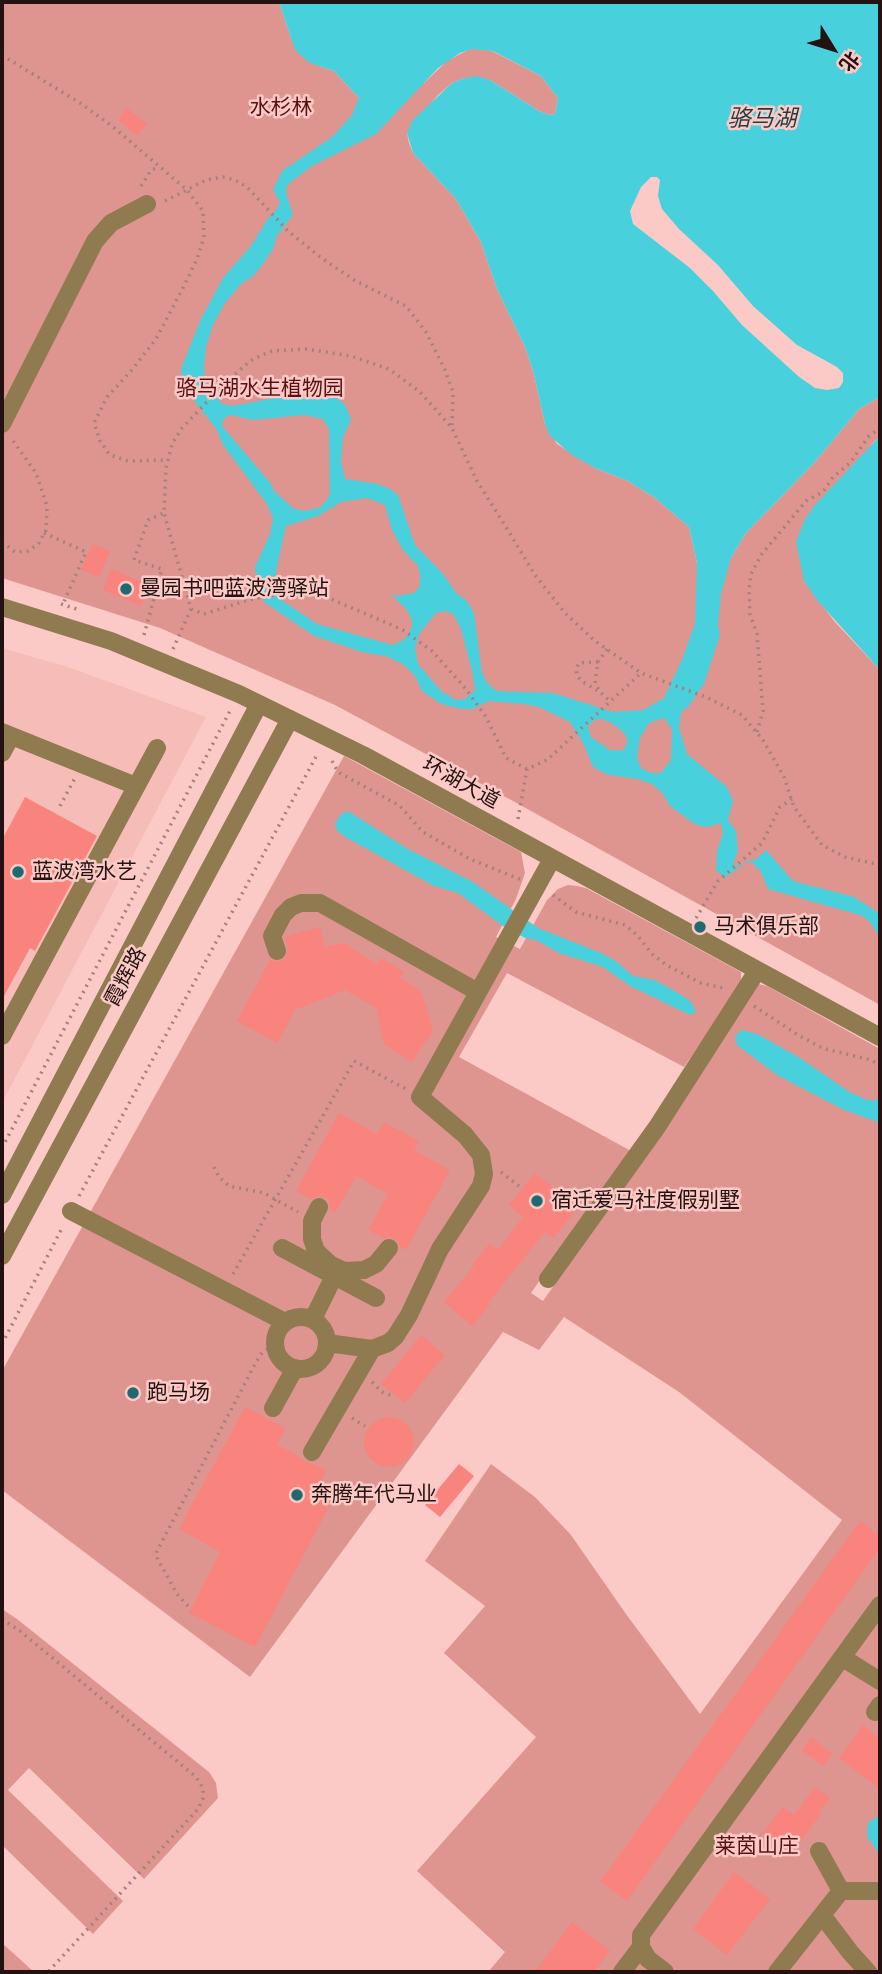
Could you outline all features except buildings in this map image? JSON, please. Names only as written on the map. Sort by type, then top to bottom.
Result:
[{"type":"street","points":[[5,429],[95,241],[111,223],[147,204]]},
{"type":"street","name":"环湖大道","points":[[2,607],[68,626],[167,663],[327,737],[880,1037]]},
{"type":"street","name":"霞辉路","points":[[2,1195],[259,704]]},
{"type":"street","name":"霞辉路","points":[[2,1256],[290,719]]},
{"type":"street","points":[[2,753],[6,734],[136,786]]},
{"type":"street","points":[[2,1036],[157,748]]},
{"type":"street","points":[[327,1343],[372,1349],[388,1343],[401,1328],[440,1249],[481,1186],[484,1174],[481,1155],[476,1147],[420,1097],[552,859]]},
{"type":"street","points":[[277,951],[272,936],[290,907],[301,902],[320,903],[478,992]]},
{"type":"street","points":[[548,1279],[657,1127],[757,971]]},
{"type":"street","points":[[71,1211],[285,1322]]},
{"type":"street","points":[[316,1214],[312,1239],[316,1251],[336,1272]]},
{"type":"street","points":[[282,1248],[336,1272],[376,1298]]},
{"type":"street","points":[[336,1272],[364,1270],[376,1264],[389,1248]]},
{"type":"street","points":[[313,1319],[336,1272]]},
{"type":"street","points":[[299,1317],[313,1319],[324,1329],[326,1351],[317,1363],[310,1367],[295,1368],[281,1359],[275,1344],[276,1336],[285,1322],[299,1317]]},
{"type":"street","points":[[312,1452],[372,1349]]},
{"type":"street","points":[[273,1408],[295,1368]]},
{"type":"street","points":[[622,1972],[641,1947],[642,1935],[646,1929],[880,1605]]},
{"type":"street","points":[[843,1658],[880,1681]]},
{"type":"street","points":[[819,1851],[841,1891]]},
{"type":"street","points":[[841,1891],[876,1891]]},
{"type":"street","points":[[777,1972],[841,1891]]},
{"type":"street","points":[[822,1915],[849,1952],[868,1972]]},
{"type":"street","points":[[641,1947],[648,1959],[665,1972]]},
{"type":"path","points":[[2,55],[112,126],[187,190],[203,211],[204,237],[197,259],[156,339],[107,397],[94,423],[100,441],[110,455],[128,461],[168,460]]},
{"type":"path","points":[[187,190],[206,180],[223,177],[235,180],[247,187],[288,231],[320,257],[354,280],[405,306],[426,331],[449,381],[453,392],[452,428]]},
{"type":"path","points":[[167,663],[191,609],[164,513],[168,460],[172,444],[182,428],[250,361],[272,351],[306,349],[351,356],[389,369],[419,392],[452,428],[477,481],[535,575],[565,613],[607,649],[641,673],[706,697],[742,715],[757,733],[784,777],[799,815],[822,845],[845,857],[880,865]]},
{"type":"path","points":[[757,733],[762,711],[757,634],[750,614],[751,574],[761,555],[806,501],[822,492],[833,477],[850,463],[869,436],[880,428]]},
{"type":"path","points":[[2,542],[15,552],[28,551],[39,543],[44,533],[47,506],[36,473],[5,429]]},
{"type":"path","points":[[144,635],[162,569],[134,560],[148,520],[164,513]]},
{"type":"path","points":[[44,533],[86,552],[63,604]]},
{"type":"path","points":[[191,609],[204,614],[248,600],[308,589],[403,630],[432,651],[466,689],[486,717],[506,758],[527,769]]},
{"type":"path","points":[[600,692],[595,683],[598,662],[607,649]]},
{"type":"path","points":[[598,662],[579,663],[577,676],[610,701]]},
{"type":"path","points":[[527,769],[547,760],[641,673]]},
{"type":"path","points":[[2,1148],[239,694]]},
{"type":"path","points":[[2,1344],[327,737]]},
{"type":"path","points":[[332,761],[338,772],[400,806],[423,832],[452,850],[538,883],[576,912],[625,925],[653,955],[668,966],[701,983],[736,993],[821,1048],[871,1059],[880,1065]]},
{"type":"path","points":[[60,806],[83,764]]},
{"type":"path","points":[[515,839],[527,769]]},
{"type":"path","points":[[696,919],[718,881],[762,843],[780,807],[792,799]]},
{"type":"path","points":[[223,1290],[354,1061],[420,1097]]},
{"type":"path","points":[[214,1167],[219,1177],[229,1185],[256,1190],[316,1214]]},
{"type":"path","points":[[188,1606],[177,1594],[156,1556],[157,1550],[255,1364],[262,1353],[275,1344]]},
{"type":"path","points":[[2,1619],[197,1777],[203,1788],[203,1798],[198,1809],[48,1972]]},
{"type":"shaded area","points":[[2,648],[68,667],[206,717],[2,1103]]},
{"type":"green space","name":"骆马湖水生植物园","points":[[2,2],[279,2],[291,38],[319,66],[334,71],[359,98],[424,83],[447,61],[472,48],[492,51],[541,76],[558,98],[555,114],[539,111],[490,80],[465,78],[452,83],[438,95],[407,133],[409,143],[413,153],[456,199],[481,242],[497,289],[525,347],[545,424],[557,444],[595,468],[628,481],[655,498],[689,527],[697,563],[731,558],[746,533],[814,463],[859,409],[880,397],[880,436],[872,444],[804,581],[835,622],[880,670],[880,1005],[335,705],[160,628],[2,578]]},
{"type":"green space","name":"莱茵山庄","points":[[344,756],[521,852],[525,873],[516,899],[496,937],[520,949],[547,900],[558,889],[568,885],[577,886],[586,888],[741,972],[741,980],[731,1000],[684,1067],[507,973],[459,1057],[631,1151],[531,1293],[543,1301],[676,1110],[758,984],[767,986],[880,1049],[880,1972],[488,1972],[505,1952],[417,1871],[536,1737],[444,1653],[485,1606],[425,1561],[491,1464],[535,1497],[571,1535],[700,1714],[842,1520],[679,1392],[564,1317],[539,1350],[503,1332],[250,1677],[2,1490],[2,1371]]},
{"type":"green space","points":[[2,1609],[209,1772],[216,1783],[218,1798],[144,1879],[29,1768],[8,1790],[123,1901],[93,1934],[2,1845]]},
{"type":"green space","points":[[2,1943],[34,1972],[2,1972]]},
{"type":"water","name":"骆马湖","points":[[279,2],[880,2],[880,397],[859,409],[814,463],[746,533],[731,558],[721,594],[718,625],[720,635],[704,684],[688,707],[681,712],[679,728],[687,754],[727,787],[733,801],[728,820],[736,831],[738,850],[733,864],[737,867],[745,862],[756,859],[766,850],[793,881],[854,897],[874,910],[880,915],[880,938],[863,916],[768,889],[761,872],[752,862],[745,863],[726,877],[716,871],[717,851],[723,833],[721,823],[708,827],[696,825],[671,807],[652,784],[608,775],[593,767],[570,722],[539,707],[523,704],[489,701],[473,709],[462,709],[441,704],[422,691],[415,676],[404,665],[389,657],[362,652],[314,636],[264,602],[257,586],[255,567],[270,534],[273,519],[267,504],[223,445],[217,430],[183,386],[181,369],[201,319],[223,278],[251,246],[277,209],[280,202],[273,190],[282,171],[332,137],[352,115],[359,98],[334,71],[310,63],[294,47]],"holes":[[[472,49],[493,51],[541,76],[558,98],[555,114],[549,115],[490,80],[477,76],[465,78],[452,83],[413,120],[407,133],[413,153],[456,199],[481,242],[497,289],[525,347],[550,436],[572,455],[595,468],[628,481],[655,498],[689,527],[697,563],[695,624],[664,698],[643,710],[613,712],[553,693],[497,691],[488,684],[482,673],[474,613],[467,601],[456,593],[444,575],[415,545],[398,495],[378,484],[345,479],[341,461],[343,437],[351,420],[346,406],[337,398],[323,395],[285,396],[233,406],[222,404],[205,381],[206,347],[213,325],[225,303],[263,264],[273,249],[277,236],[293,215],[286,193],[287,185],[312,166],[376,134],[438,68],[460,53]],[[651,177],[660,180],[658,196],[662,209],[679,229],[718,265],[753,306],[797,345],[837,367],[843,373],[843,382],[839,388],[815,388],[798,376],[742,325],[690,268],[633,224],[630,211],[641,187]],[[231,415],[253,420],[304,415],[323,419],[329,429],[330,494],[324,504],[304,511],[293,508],[274,491],[222,426],[224,418]],[[367,498],[385,505],[392,530],[403,550],[418,566],[420,574],[420,586],[414,593],[396,596],[390,593],[407,610],[412,620],[412,627],[405,639],[393,645],[317,624],[280,599],[272,590],[286,526],[318,516],[341,502]],[[446,611],[454,615],[461,629],[475,690],[465,699],[456,700],[441,691],[418,664],[415,648],[420,633],[436,613]],[[664,718],[672,729],[671,760],[661,773],[651,773],[641,768],[637,757],[640,738],[649,723]],[[600,719],[610,722],[622,731],[628,740],[624,750],[610,750],[591,737],[588,727],[593,721]]]},
{"type":"water","points":[[880,436],[880,670],[817,600],[804,581],[796,542],[805,519],[815,505]]},
{"type":"water","points":[[348,811],[406,848],[473,882],[538,928],[601,953],[633,976],[655,980],[683,996],[692,1003],[696,1012],[690,1015],[630,986],[603,967],[559,953],[536,940],[525,938],[503,926],[458,893],[434,886],[347,838],[337,831],[335,823],[341,814]]},
{"type":"water","points":[[742,1030],[759,1035],[800,1058],[851,1093],[868,1100],[880,1100],[880,1123],[842,1109],[777,1075],[737,1045],[735,1036]]},
{"type":"water","points":[[880,1816],[880,1855],[867,1837],[868,1822]]},
{"type":"place","name":"曼园书吧蓝波湾驿站","points":[[126,589]]},
{"type":"place","name":"蓝波湾水艺","points":[[18,872]]},
{"type":"place","name":"马术俱乐部","points":[[700,927]]},
{"type":"place","name":"宿迁爱马社度假别墅","points":[[537,1201]]},
{"type":"place","name":"跑马场","points":[[133,1393]]},
{"type":"place","name":"奔腾年代马业","points":[[297,1495]]},
{"type":"park label","name":"水杉林","points":[[281,108]]}]
